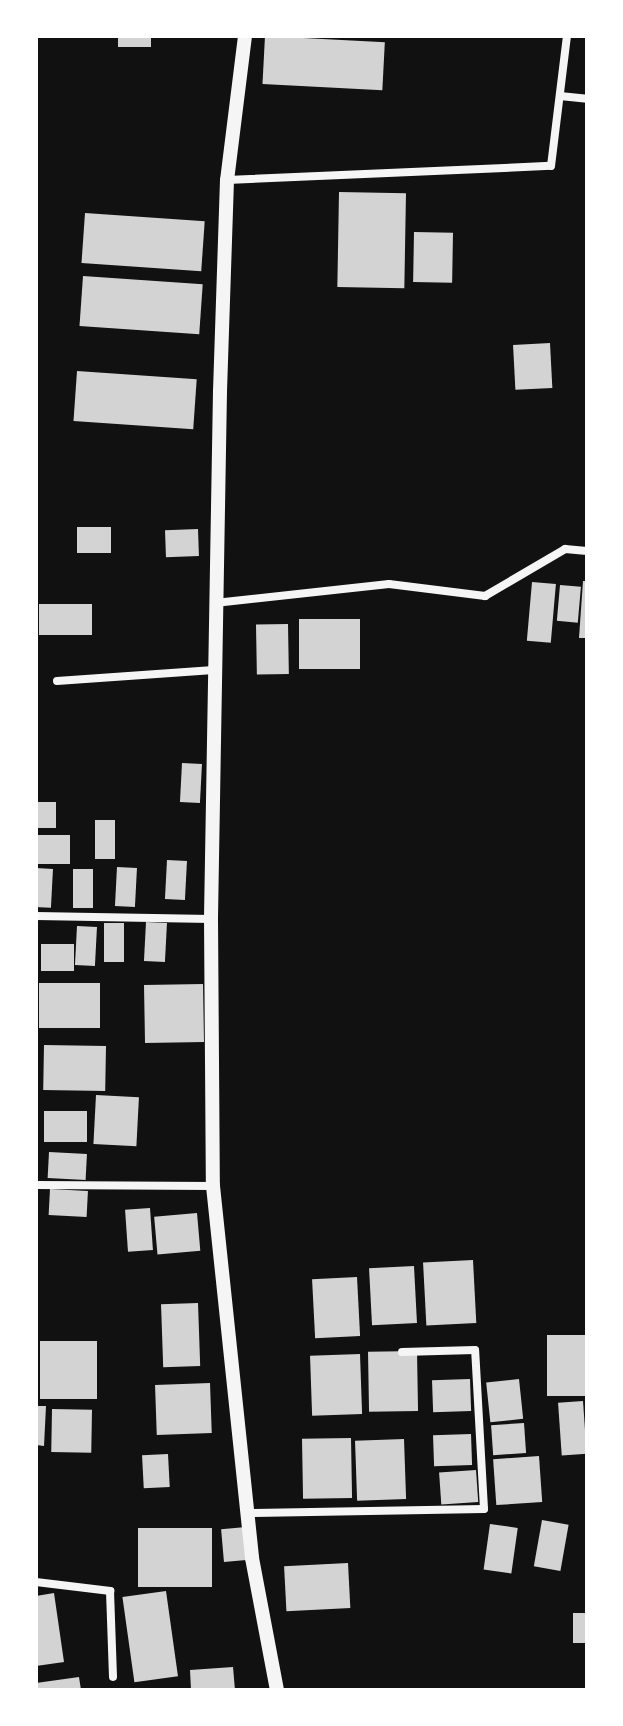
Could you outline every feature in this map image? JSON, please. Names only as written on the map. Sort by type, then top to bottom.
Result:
[{"type":"street","points":[[245,36],[227,180],[215,603],[211,919],[213,1186],[250,1513],[252,1558],[277,1690]]},
{"type":"street","points":[[227,180],[551,166],[567,36]]},
{"type":"street","points":[[560,96],[587,99]]},
{"type":"street","points":[[215,603],[389,584],[485,596],[565,549],[587,551]]},
{"type":"street","points":[[57,681],[214,670]]},
{"type":"street","points":[[36,916],[211,919]]},
{"type":"street","points":[[36,1185],[213,1186]]},
{"type":"street","points":[[250,1513],[484,1509],[475,1350],[402,1352]]},
{"type":"street","points":[[36,1582],[110,1591],[113,1677]]},
{"type":"building","points":[[118,36],[151,36],[151,47],[118,47]]},
{"type":"building","points":[[265,36],[385,42],[382,90],[262,84]]},
{"type":"building","points":[[339,192],[406,193],[404,288],[337,287]]},
{"type":"building","points":[[85,213],[205,221],[201,271],[82,263]]},
{"type":"building","points":[[414,232],[453,233],[452,283],[413,282]]},
{"type":"building","points":[[83,276],[203,284],[199,334],[80,326]]},
{"type":"building","points":[[550,343],[552,388],[515,390],[513,345]]},
{"type":"building","points":[[77,371],[197,379],[193,429],[74,421]]},
{"type":"building","points":[[77,527],[111,527],[111,553],[77,553]]},
{"type":"building","points":[[198,529],[199,556],[166,557],[165,530]]},
{"type":"building","points":[[583,581],[587,581],[587,638],[579,638]]},
{"type":"building","points":[[532,582],[556,584],[551,643],[527,641]]},
{"type":"building","points":[[560,585],[581,587],[578,623],[557,621]]},
{"type":"building","points":[[39,604],[92,604],[92,635],[39,635]]},
{"type":"building","points":[[299,619],[360,619],[360,669],[299,669]]},
{"type":"building","points":[[288,624],[289,674],[257,675],[256,625]]},
{"type":"building","points":[[182,763],[202,764],[200,803],[180,802]]},
{"type":"building","points":[[36,802],[56,802],[56,828],[36,828]]},
{"type":"building","points":[[95,820],[115,820],[115,859],[95,859]]},
{"type":"building","points":[[36,835],[70,835],[70,864],[36,864]]},
{"type":"building","points":[[167,860],[187,861],[185,900],[165,899]]},
{"type":"building","points":[[117,867],[137,868],[135,907],[115,906]]},
{"type":"building","points":[[36,868],[53,869],[51,908],[36,907]]},
{"type":"building","points":[[73,869],[93,869],[93,908],[73,908]]},
{"type":"building","points":[[146,922],[167,923],[165,962],[144,961]]},
{"type":"building","points":[[104,923],[124,923],[124,962],[104,962]]},
{"type":"building","points":[[77,926],[97,927],[95,966],[75,965]]},
{"type":"building","points":[[41,944],[74,944],[74,971],[41,971]]},
{"type":"building","points":[[39,983],[100,983],[100,1028],[39,1028]]},
{"type":"building","points":[[203,984],[204,1042],[145,1043],[144,985]]},
{"type":"building","points":[[44,1045],[106,1046],[105,1091],[43,1090]]},
{"type":"building","points":[[96,1095],[139,1097],[136,1146],[93,1144]]},
{"type":"building","points":[[44,1111],[87,1111],[87,1142],[44,1142]]},
{"type":"building","points":[[49,1152],[87,1154],[86,1180],[48,1178]]},
{"type":"building","points":[[50,1189],[88,1191],[87,1217],[49,1215]]},
{"type":"building","points":[[150,1208],[153,1250],[128,1252],[125,1210]]},
{"type":"building","points":[[197,1213],[200,1251],[157,1255],[154,1217]]},
{"type":"building","points":[[473,1260],[476,1323],[426,1326],[423,1263]]},
{"type":"building","points":[[414,1266],[417,1323],[372,1325],[369,1268]]},
{"type":"building","points":[[357,1277],[360,1336],[315,1338],[312,1279]]},
{"type":"building","points":[[198,1303],[200,1366],[163,1367],[161,1304]]},
{"type":"building","points":[[547,1335],[587,1335],[587,1396],[547,1396]]},
{"type":"building","points":[[40,1341],[97,1341],[97,1399],[40,1399]]},
{"type":"building","points":[[417,1351],[418,1411],[369,1412],[368,1352]]},
{"type":"building","points":[[360,1354],[362,1414],[312,1416],[310,1356]]},
{"type":"building","points":[[470,1379],[471,1411],[433,1412],[432,1380]]},
{"type":"building","points":[[519,1379],[523,1419],[490,1422],[486,1382]]},
{"type":"building","points":[[210,1383],[212,1433],[157,1435],[155,1385]]},
{"type":"building","points":[[583,1401],[587,1454],[562,1456],[558,1403]]},
{"type":"building","points":[[36,1406],[46,1406],[44,1446],[36,1445]]},
{"type":"building","points":[[52,1409],[92,1410],[91,1453],[51,1452]]},
{"type":"building","points":[[524,1423],[526,1453],[493,1455],[491,1425]]},
{"type":"building","points":[[471,1434],[472,1465],[434,1466],[433,1435]]},
{"type":"building","points":[[351,1438],[352,1498],[303,1499],[302,1439]]},
{"type":"building","points":[[404,1439],[406,1499],[357,1501],[355,1441]]},
{"type":"building","points":[[168,1454],[170,1487],[144,1488],[142,1455]]},
{"type":"building","points":[[539,1456],[542,1502],[496,1505],[493,1459]]},
{"type":"building","points":[[476,1470],[478,1502],[441,1505],[439,1473]]},
{"type":"building","points":[[542,1520],[569,1525],[560,1571],[534,1566]]},
{"type":"building","points":[[490,1524],[518,1528],[511,1573],[484,1570]]},
{"type":"building","points":[[246,1527],[249,1560],[224,1562],[221,1529]]},
{"type":"building","points":[[138,1528],[212,1528],[212,1587],[138,1587]]},
{"type":"building","points":[[348,1563],[350,1608],[286,1611],[284,1566]]},
{"type":"building","points":[[166,1591],[178,1676],[134,1682],[122,1597]]},
{"type":"building","points":[[54,1593],[64,1662],[36,1666],[36,1596]]},
{"type":"building","points":[[573,1613],[587,1613],[587,1643],[573,1643]]},
{"type":"building","points":[[233,1667],[235,1690],[191,1690],[190,1670]]},
{"type":"building","points":[[79,1677],[81,1690],[36,1690],[36,1683]]}]
